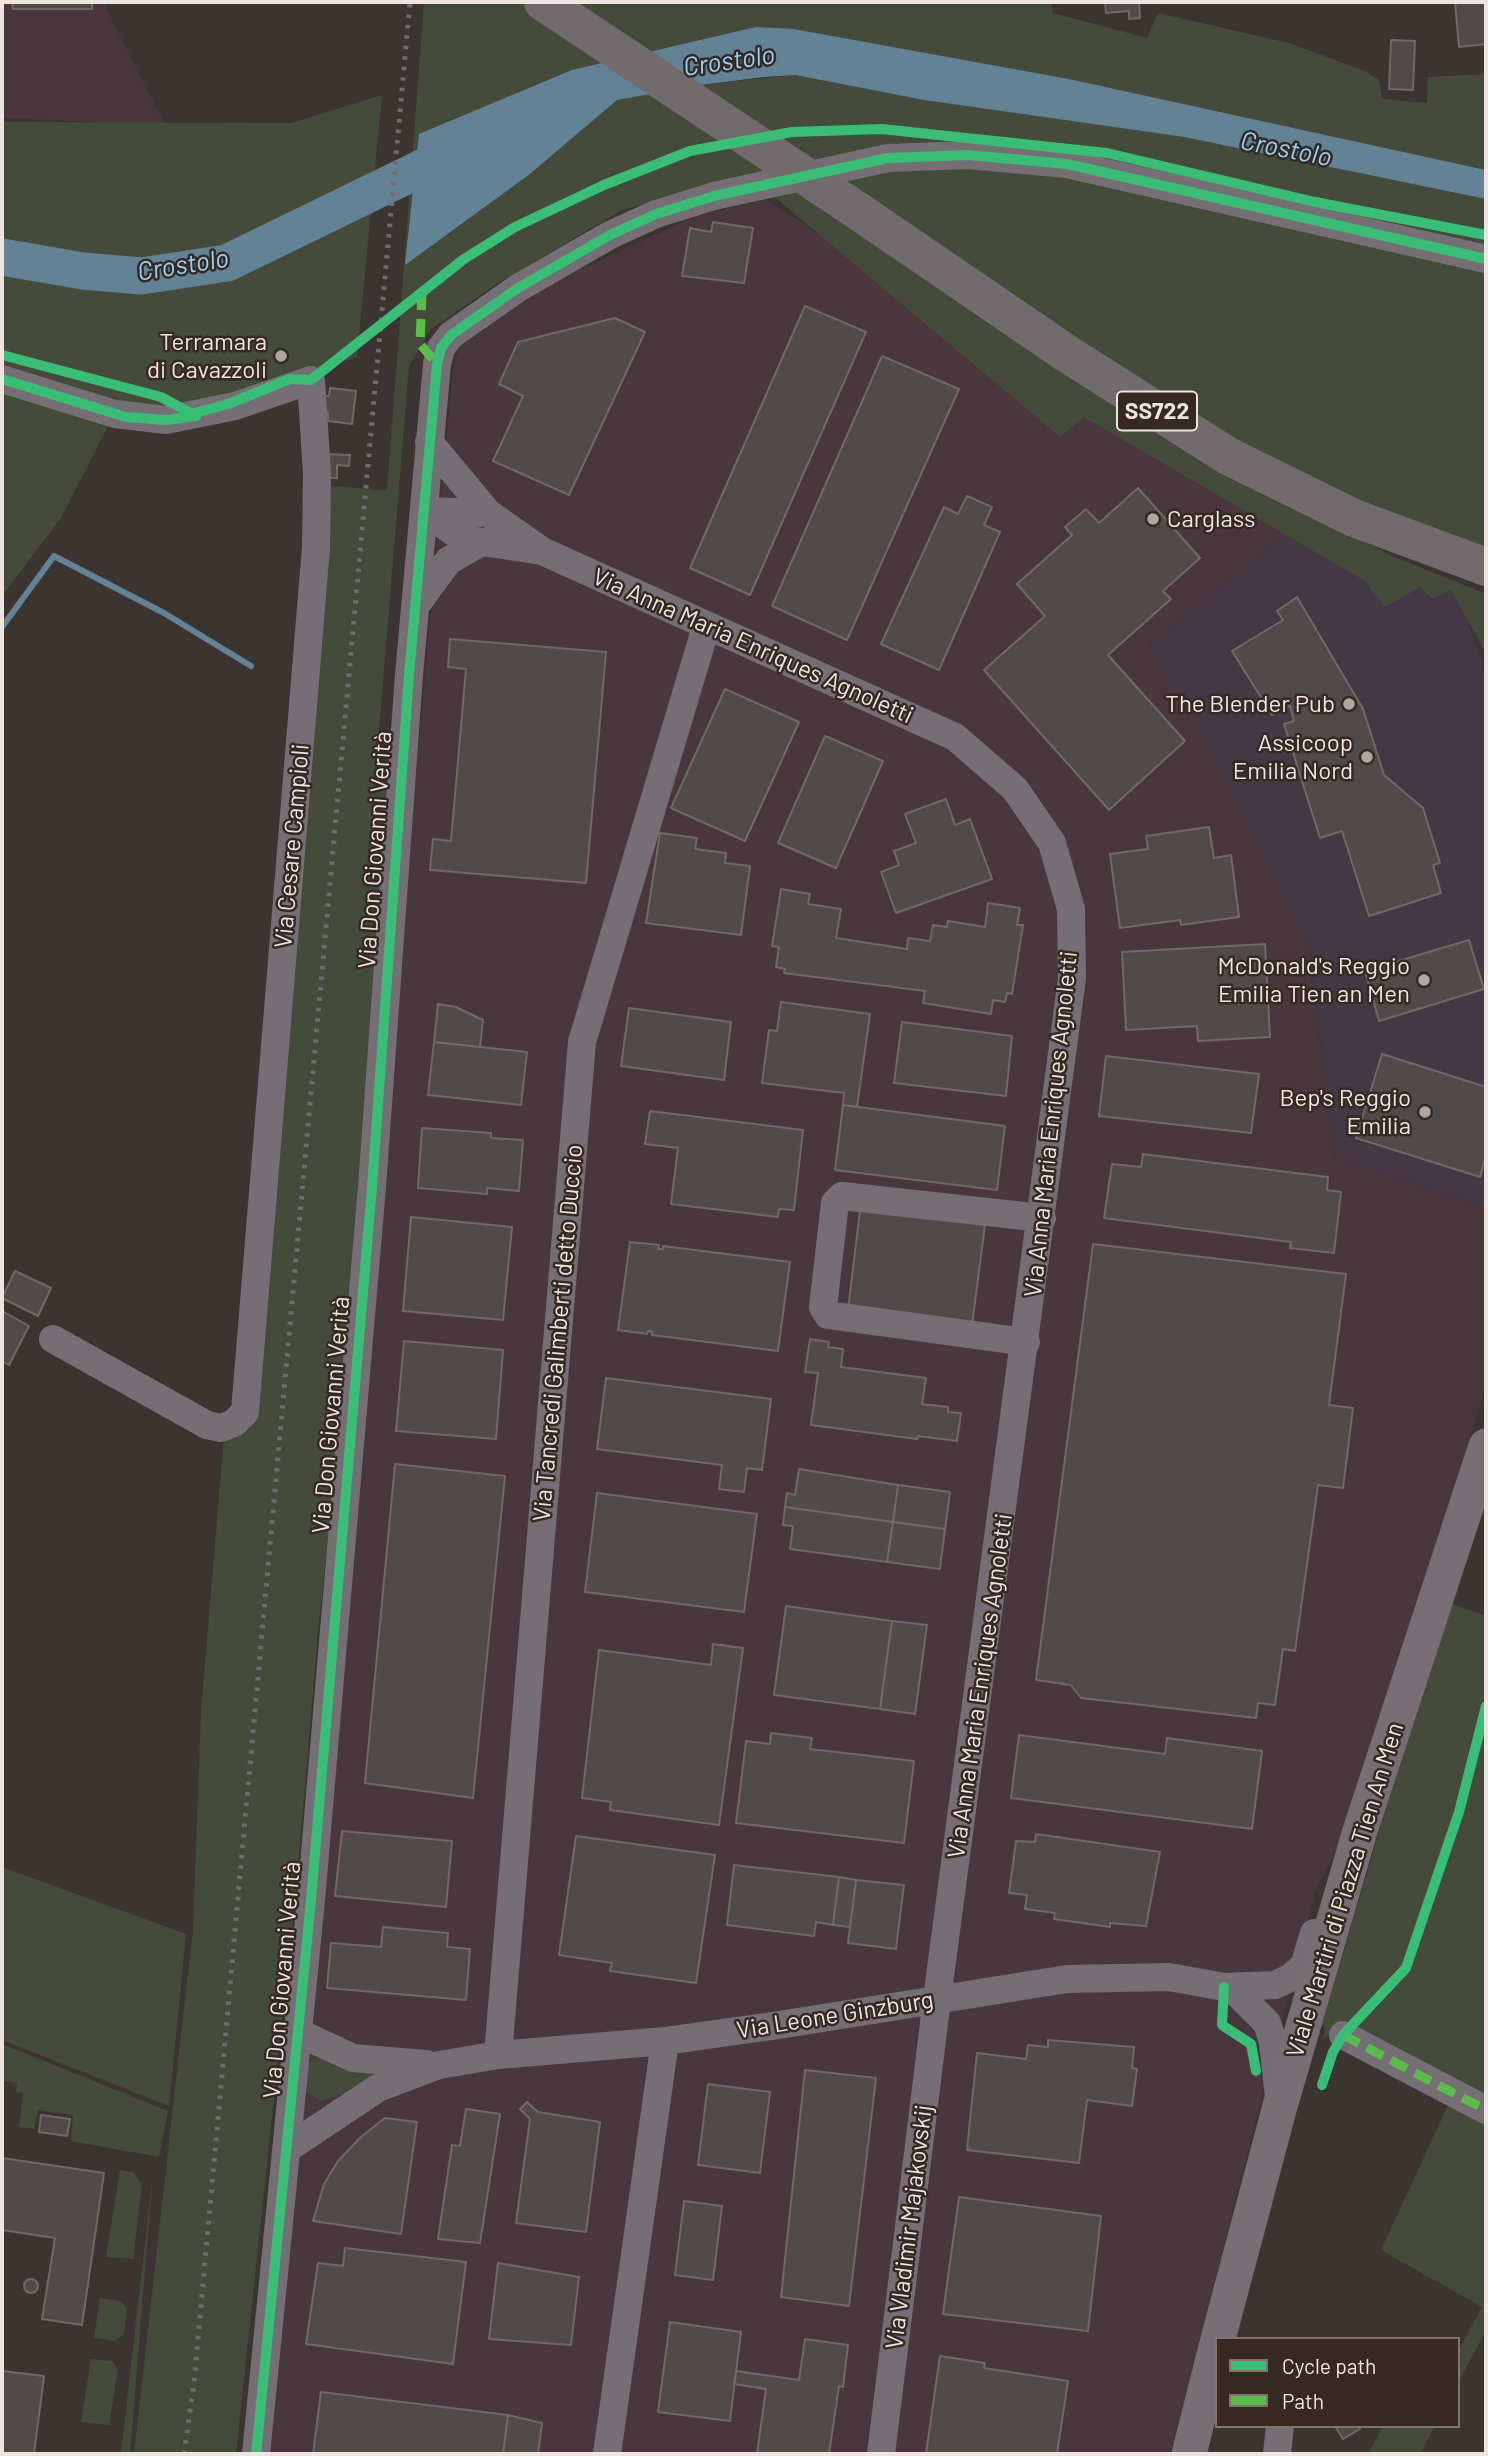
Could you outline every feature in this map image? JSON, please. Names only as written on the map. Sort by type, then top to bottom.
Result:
[{"type":"highway","name":"SS722","points":[[543,2],[858,211],[1066,354],[1228,456],[1354,518],[1485,567]]},
{"type":"main road","name":"Viale Martiri di Piazza Tien An Men","points":[[1220,2337],[1280,2106],[1360,1831],[1486,1446]]},
{"type":"main road","name":"Viale Martiri di Piazza Tien An Men","points":[[1189,2454],[1215,2356]]},
{"type":"street","name":"Via Don Giovanni Verità","points":[[256,2454],[299,2033],[370,1200],[409,675],[429,442],[441,348],[451,335],[519,288],[610,235],[656,214],[714,196],[888,158],[968,155],[1067,164],[1486,259]]},
{"type":"street","name":"Via Cesare Campioli","points":[[2,379],[116,414],[166,420],[235,406],[311,380],[317,474],[316,547],[245,1412],[234,1423],[221,1428],[207,1425],[53,1339]]},
{"type":"street","name":"Via Anna Maria Enriques Agnoletti","points":[[429,442],[488,513],[542,551],[706,627],[956,737],[1015,789],[1052,843],[1071,909],[1072,978],[1026,1342],[937,1999]]},
{"type":"street","name":"Via Anna Maria Enriques Agnoletti","points":[[424,510],[454,535],[478,544],[542,551]]},
{"type":"street","points":[[424,510],[488,513]]},
{"type":"street","points":[[417,603],[448,561],[478,544]]},
{"type":"street","name":"Via Tancredi Galimberti detto Duccio","points":[[498,2055],[582,1042],[706,627]]},
{"type":"street","points":[[1026,1342],[828,1315],[823,1307],[835,1203],[842,1196],[1042,1218]]},
{"type":"street","name":"Via Leone Ginzburg","points":[[288,2148],[378,2088],[439,2065],[498,2055],[665,2041],[1067,1979],[1169,1977],[1231,1987],[1275,1984],[1290,1978],[1304,1966],[1327,1893],[1360,1831]]},
{"type":"street","points":[[1231,1987],[1267,2022],[1273,2042],[1280,2106]]},
{"type":"street","name":"Via Vladimir Majakovskij","points":[[881,2454],[937,1999]]},
{"type":"street","name":"Via Leone Ginzburg","points":[[299,2033],[354,2058],[439,2065]]},
{"type":"street","points":[[1343,2035],[1486,2110]]},
{"type":"street","points":[[607,2454],[665,2041]]},
{"type":"street","points":[[1277,2454],[1281,2439],[1280,2428]]},
{"type":"shaded area","points":[[2,2],[106,2],[107,10],[165,125],[2,118]]},
{"type":"shaded area","points":[[766,200],[1289,531],[1150,644],[1242,810],[1307,941],[1336,1159],[1486,1208],[1486,1385],[1356,1810],[1315,1892],[1170,2454],[262,2454],[453,369],[462,342],[526,295],[696,216]]},
{"type":"shaded area","points":[[1289,531],[1456,586],[1486,675],[1486,1208],[1336,1159],[1307,941],[1150,644]]},
{"type":"green space","points":[[424,2],[1051,2],[1053,13],[1147,38],[1158,13],[1289,43],[1365,71],[1379,80],[1382,99],[1427,103],[1428,77],[1486,74],[1486,170],[1069,79],[794,29],[572,70],[530,174],[617,100],[700,85],[794,75],[924,100],[1184,137],[1486,199],[1486,249],[1077,156],[756,175],[622,210],[495,285],[430,330],[409,366],[378,743],[382,776],[390,788],[344,1391],[318,1632],[296,1891],[236,2454],[134,2454],[193,1929],[201,1712],[224,1435],[235,1429],[323,485],[387,491]]},
{"type":"green space","points":[[382,95],[357,357],[169,415],[2,374],[2,122],[291,123]]},
{"type":"green space","points":[[892,166],[1076,173],[1486,267],[1486,548],[1369,515],[1261,460],[832,178]]},
{"type":"green space","points":[[791,187],[1210,463],[1392,556],[1486,594],[1486,653],[1451,590],[1432,599],[1420,587],[1385,607],[1365,581],[1084,417],[1060,437],[771,194]]},
{"type":"green space","points":[[2,386],[110,422],[61,518],[2,596]]},
{"type":"green space","points":[[1447,1602],[1486,1616],[1486,2337],[1483,2336],[1460,2379],[1460,2347],[1482,2307],[1381,2250],[1450,2101],[1330,2034],[1322,2040],[1325,2029],[1322,2025]]},
{"type":"green space","points":[[2,1867],[186,1934],[169,2106],[2,2040]]},
{"type":"green space","points":[[2,2044],[168,2111],[159,2157],[71,2141],[73,2115],[38,2110],[34,2129],[19,2127],[23,2093],[16,2092],[17,2083],[2,2081]]},
{"type":"green space","points":[[322,2055],[380,2072],[344,2094],[320,2101],[305,2091],[308,2063]]},
{"type":"green space","points":[[120,2170],[133,2172],[142,2184],[133,2259],[106,2257]]},
{"type":"green space","points":[[153,2172],[130,2454],[121,2454]]},
{"type":"green space","points":[[100,2298],[121,2301],[127,2309],[124,2334],[115,2341],[94,2338]]},
{"type":"green space","points":[[91,2359],[112,2361],[118,2369],[109,2425],[81,2422]]},
{"type":"green space","points":[[1382,2428],[1434,2428],[1420,2454],[1368,2454]]},
{"type":"water","points":[[756,27],[794,29],[1069,79],[1486,170],[1486,199],[1184,137],[924,100],[795,75],[700,85],[617,100],[530,174],[405,265],[419,134],[572,70]]},
{"type":"building","points":[[12,2],[92,2],[92,9],[13,9]]},
{"type":"building","points":[[1105,2],[1139,2],[1140,18],[1129,19],[1129,11],[1106,13]]},
{"type":"building","points":[[1455,2],[1486,2],[1486,44],[1459,47]]},
{"type":"building","points":[[1391,40],[1415,41],[1413,90],[1389,89]]},
{"type":"building","points":[[713,222],[753,228],[744,283],[682,276],[690,228],[711,232]]},
{"type":"building","points":[[805,306],[866,332],[750,595],[690,568]]},
{"type":"building","points":[[615,318],[645,332],[569,495],[493,461],[523,396],[499,384],[518,342]]},
{"type":"building","points":[[882,356],[959,389],[847,640],[772,606]]},
{"type":"building","points":[[330,388],[356,391],[352,424],[328,421],[328,412],[322,411],[324,396],[329,396]]},
{"type":"building","points":[[326,454],[350,455],[349,466],[337,465],[337,478],[326,478]]},
{"type":"building","points":[[1138,488],[1200,558],[1163,591],[1171,599],[1108,655],[1185,741],[1109,810],[984,670],[1045,616],[1017,584],[1072,535],[1065,527],[1086,509],[1099,523]]},
{"type":"building","points":[[967,496],[992,507],[984,525],[1000,532],[939,670],[881,644],[944,507],[958,514]]},
{"type":"building","points":[[1297,597],[1363,709],[1384,775],[1423,808],[1440,863],[1433,865],[1441,893],[1369,916],[1342,831],[1320,838],[1284,724],[1294,721],[1290,706],[1272,715],[1232,651],[1283,620],[1277,611]]},
{"type":"building","points":[[450,639],[606,652],[586,883],[430,870],[433,839],[451,841],[466,669],[448,667]]},
{"type":"building","points":[[725,689],[799,722],[745,841],[671,808]]},
{"type":"building","points":[[825,736],[883,761],[836,868],[778,843]]},
{"type":"building","points":[[946,799],[955,825],[970,819],[992,879],[896,913],[881,872],[899,865],[894,851],[916,843],[905,814]]},
{"type":"building","points":[[1209,827],[1214,858],[1231,855],[1239,917],[1181,925],[1180,920],[1120,928],[1110,854],[1148,849],[1146,836]]},
{"type":"building","points":[[660,833],[697,838],[695,849],[726,853],[725,863],[750,866],[741,935],[646,923]]},
{"type":"building","points":[[781,889],[810,894],[808,904],[841,909],[836,938],[907,949],[908,938],[930,941],[933,925],[947,927],[948,921],[985,927],[988,903],[1020,908],[1017,925],[1023,925],[1012,994],[1007,993],[1005,1002],[993,1000],[991,1014],[923,1003],[925,991],[784,973],[785,969],[776,967],[779,947],[772,946]]},
{"type":"building","name":"McDonald's Reggio Emilia Tien an Men","points":[[1469,940],[1484,989],[1379,1021],[1365,971]]},
{"type":"building","points":[[1265,944],[1270,1037],[1198,1041],[1197,1026],[1126,1030],[1122,952]]},
{"type":"building","points":[[781,1002],[870,1014],[857,1107],[843,1105],[844,1093],[762,1083],[769,1030],[777,1031]]},
{"type":"building","points":[[438,1004],[456,1007],[483,1020],[480,1047],[434,1042]]},
{"type":"building","points":[[629,1008],[731,1022],[724,1080],[621,1066]]},
{"type":"building","points":[[902,1022],[1012,1036],[1006,1096],[894,1083]]},
{"type":"building","points":[[434,1042],[527,1052],[521,1105],[428,1095]]},
{"type":"building","name":"Bep's Reggio Emilia","points":[[1382,1054],[1486,1087],[1486,1155],[1480,1177],[1356,1138]]},
{"type":"building","points":[[1106,1056],[1259,1074],[1251,1133],[1099,1116]]},
{"type":"building","points":[[843,1105],[1005,1126],[997,1190],[835,1170]]},
{"type":"building","points":[[650,1111],[803,1130],[794,1210],[779,1209],[778,1217],[671,1204],[678,1148],[645,1144]]},
{"type":"building","points":[[422,1128],[491,1133],[491,1138],[523,1140],[519,1191],[487,1188],[487,1194],[418,1188]]},
{"type":"building","points":[[1143,1154],[1328,1177],[1327,1190],[1341,1192],[1334,1253],[1290,1248],[1291,1242],[1104,1218],[1112,1164],[1141,1167]]},
{"type":"building","points":[[860,1210],[986,1217],[971,1333],[848,1310]]},
{"type":"building","points":[[411,1217],[512,1227],[503,1320],[403,1311]]},
{"type":"building","points":[[630,1242],[659,1245],[658,1249],[663,1249],[663,1246],[790,1262],[778,1351],[652,1335],[652,1332],[648,1331],[647,1334],[618,1330]]},
{"type":"building","points":[[1093,1244],[1346,1274],[1329,1405],[1353,1408],[1343,1488],[1318,1485],[1295,1651],[1283,1649],[1275,1705],[1258,1703],[1256,1718],[1081,1698],[1071,1685],[1036,1680]]},
{"type":"building","points":[[15,1271],[51,1288],[38,1316],[2,1298]]},
{"type":"building","points":[[2,1311],[29,1326],[9,1365],[2,1361]]},
{"type":"building","points":[[810,1339],[829,1342],[828,1347],[843,1349],[841,1367],[926,1378],[922,1404],[948,1407],[948,1412],[961,1413],[957,1441],[918,1436],[917,1439],[811,1425],[818,1373],[805,1372]]},
{"type":"building","points":[[404,1341],[503,1350],[496,1439],[396,1431]]},
{"type":"building","points":[[606,1378],[771,1399],[762,1470],[747,1468],[744,1492],[719,1489],[722,1465],[597,1449]]},
{"type":"building","points":[[395,1464],[505,1476],[473,1798],[365,1783]]},
{"type":"building","points":[[799,1469],[898,1485],[893,1522],[785,1507],[787,1493],[795,1495]]},
{"type":"building","points":[[898,1485],[950,1492],[945,1529],[893,1522]]},
{"type":"building","points":[[597,1493],[757,1514],[744,1612],[585,1592]]},
{"type":"building","points":[[785,1507],[893,1522],[887,1562],[790,1549],[793,1526],[783,1525]]},
{"type":"building","points":[[893,1522],[945,1529],[940,1569],[887,1562]]},
{"type":"building","points":[[786,1606],[892,1621],[880,1709],[774,1695]]},
{"type":"building","points":[[892,1621],[927,1625],[915,1714],[880,1709]]},
{"type":"building","points":[[713,1644],[743,1648],[719,1825],[610,1810],[611,1802],[582,1798],[599,1650],[711,1665]]},
{"type":"building","points":[[771,1733],[812,1738],[810,1749],[914,1761],[904,1843],[736,1823],[746,1741],[770,1744]]},
{"type":"building","points":[[1019,1735],[1165,1754],[1167,1738],[1262,1751],[1252,1829],[1011,1798]]},
{"type":"building","points":[[342,1831],[452,1841],[446,1907],[335,1896]]},
{"type":"building","points":[[1036,1834],[1160,1852],[1146,1926],[1110,1923],[1110,1927],[1054,1919],[1055,1913],[1025,1909],[1027,1895],[1009,1893],[1016,1841],[1035,1842]]},
{"type":"building","points":[[576,1836],[715,1855],[696,1983],[610,1971],[612,1963],[559,1955]]},
{"type":"building","points":[[734,1865],[839,1877],[833,1925],[816,1922],[814,1936],[727,1925]]},
{"type":"building","points":[[839,1877],[856,1880],[850,1927],[833,1925]]},
{"type":"building","points":[[856,1880],[904,1885],[896,1949],[848,1943]]},
{"type":"building","points":[[383,1927],[448,1933],[447,1947],[470,1949],[466,2000],[327,1988],[331,1943],[381,1947]]},
{"type":"building","points":[[1048,2040],[1134,2047],[1132,2068],[1137,2069],[1132,2106],[1087,2100],[1079,2163],[967,2150],[977,2053],[1026,2059],[1028,2045],[1048,2047]]},
{"type":"building","points":[[805,2070],[876,2078],[849,2306],[781,2297]]},
{"type":"building","points":[[708,2084],[770,2092],[760,2173],[698,2165]]},
{"type":"building","points":[[527,2102],[538,2112],[600,2122],[586,2232],[516,2223],[530,2119],[520,2109]]},
{"type":"building","points":[[466,2109],[500,2114],[480,2243],[438,2239],[452,2145],[460,2146]]},
{"type":"building","points":[[41,2115],[70,2119],[67,2136],[39,2132]]},
{"type":"building","points":[[385,2118],[417,2122],[401,2234],[313,2221],[324,2184],[338,2161],[361,2137]]},
{"type":"building","points":[[2,2158],[104,2173],[82,2325],[42,2319],[55,2238],[2,2230]]},
{"type":"building","points":[[959,2197],[1101,2216],[1088,2331],[943,2314]]},
{"type":"building","points":[[684,2201],[722,2206],[713,2280],[675,2275]]},
{"type":"building","points":[[345,2248],[466,2262],[453,2364],[306,2344],[318,2263],[343,2266]]},
{"type":"building","points":[[498,2263],[579,2277],[571,2345],[489,2339]]},
{"type":"building","points":[[28,2279],[34,2279],[38,2286],[34,2293],[28,2293],[24,2289],[24,2283]]},
{"type":"building","points":[[670,2322],[741,2332],[730,2421],[658,2412]]},
{"type":"building","points":[[805,2339],[848,2345],[843,2387],[839,2386],[829,2454],[757,2454],[766,2389],[734,2384],[736,2371],[799,2380]]},
{"type":"building","points":[[940,2356],[985,2363],[984,2368],[1068,2381],[1057,2454],[926,2454]]},
{"type":"building","points":[[2,2371],[44,2376],[34,2454],[2,2454]]},
{"type":"building","points":[[321,2392],[508,2415],[503,2454],[313,2454]]},
{"type":"building","points":[[508,2415],[542,2423],[538,2454],[503,2454]]},
{"type":"building","points":[[1336,2428],[1360,2428],[1360,2429],[1343,2439]]},
{"type":"waterway","name":"Crostolo","points":[[2,257],[83,271],[141,276],[227,263],[459,150]]},
{"type":"waterway","points":[[2,627],[54,556],[164,613],[251,666]]},
{"type":"railway","points":[[184,2454],[194,2383],[410,2]]},
{"type":"marked path","points":[[422,292],[420,344],[437,364]]},
{"type":"marked path","points":[[1343,2035],[1486,2110]]},
{"type":"cycle path","points":[[191,414],[228,404],[290,379],[311,380],[464,259],[515,227],[604,185],[690,151],[792,132],[882,129],[1107,153],[1315,202],[1486,235]]},
{"type":"cycle path","points":[[256,2454],[311,1900],[372,1187],[409,675],[437,364],[441,348],[451,335],[518,288],[610,235],[656,214],[714,196],[888,158],[968,155],[1067,164],[1486,259]]},
{"type":"cycle path","points":[[2,355],[161,397],[196,416]]},
{"type":"cycle path","points":[[2,379],[126,417],[166,420],[196,416]]},
{"type":"cycle path","points":[[1322,2085],[1333,2052],[1343,2035],[1406,1968],[1459,1812],[1486,1706]]},
{"type":"cycle path","points":[[1224,1987],[1222,2025],[1251,2044],[1256,2071]]},
{"type":"place","name":"Terramara di Cavazzoli","points":[[281,356]]},
{"type":"place","name":"Carglass","points":[[1153,519]]},
{"type":"place","name":"The Blender Pub","points":[[1349,704]]},
{"type":"place","name":"Assicoop Emilia Nord","points":[[1367,757]]},
{"type":"place","name":"McDonald's Reggio Emilia Tien an Men","points":[[1424,980]]},
{"type":"place","name":"Bep's Reggio Emilia","points":[[1425,1112]]}]
